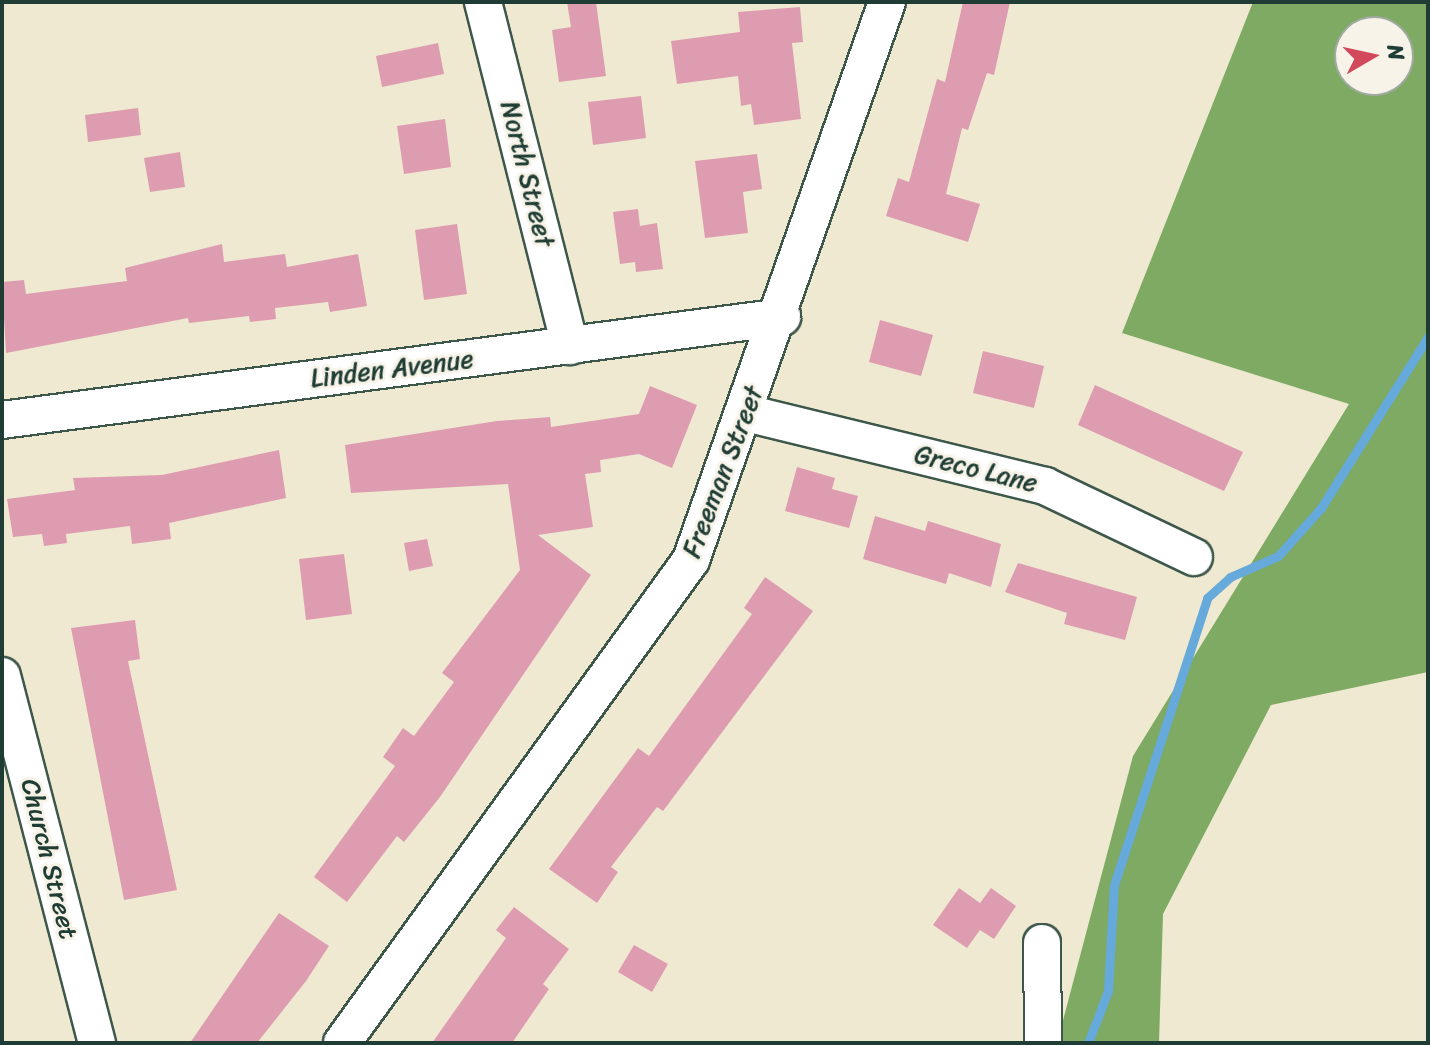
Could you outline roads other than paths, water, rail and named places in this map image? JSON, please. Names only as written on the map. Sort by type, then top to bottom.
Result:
[{"type":"street","name":"North Street","points":[[483,2],[570,346]]},
{"type":"street","name":"Freeman Street","points":[[342,1043],[691,560],[782,317],[887,2]]},
{"type":"street","name":"Linden Avenue","points":[[2,420],[782,317]]},
{"type":"street","name":"Greco Lane","points":[[746,413],[1045,486],[1194,557]]},
{"type":"street","name":"Church Street","points":[[2,676],[97,1043]]},
{"type":"street","points":[[1042,943],[1043,1043]]},
{"type":"waterway","points":[[1088,1043],[1108,991],[1114,885],[1207,598],[1230,577],[1278,556],[1321,508],[1428,337]]}]
